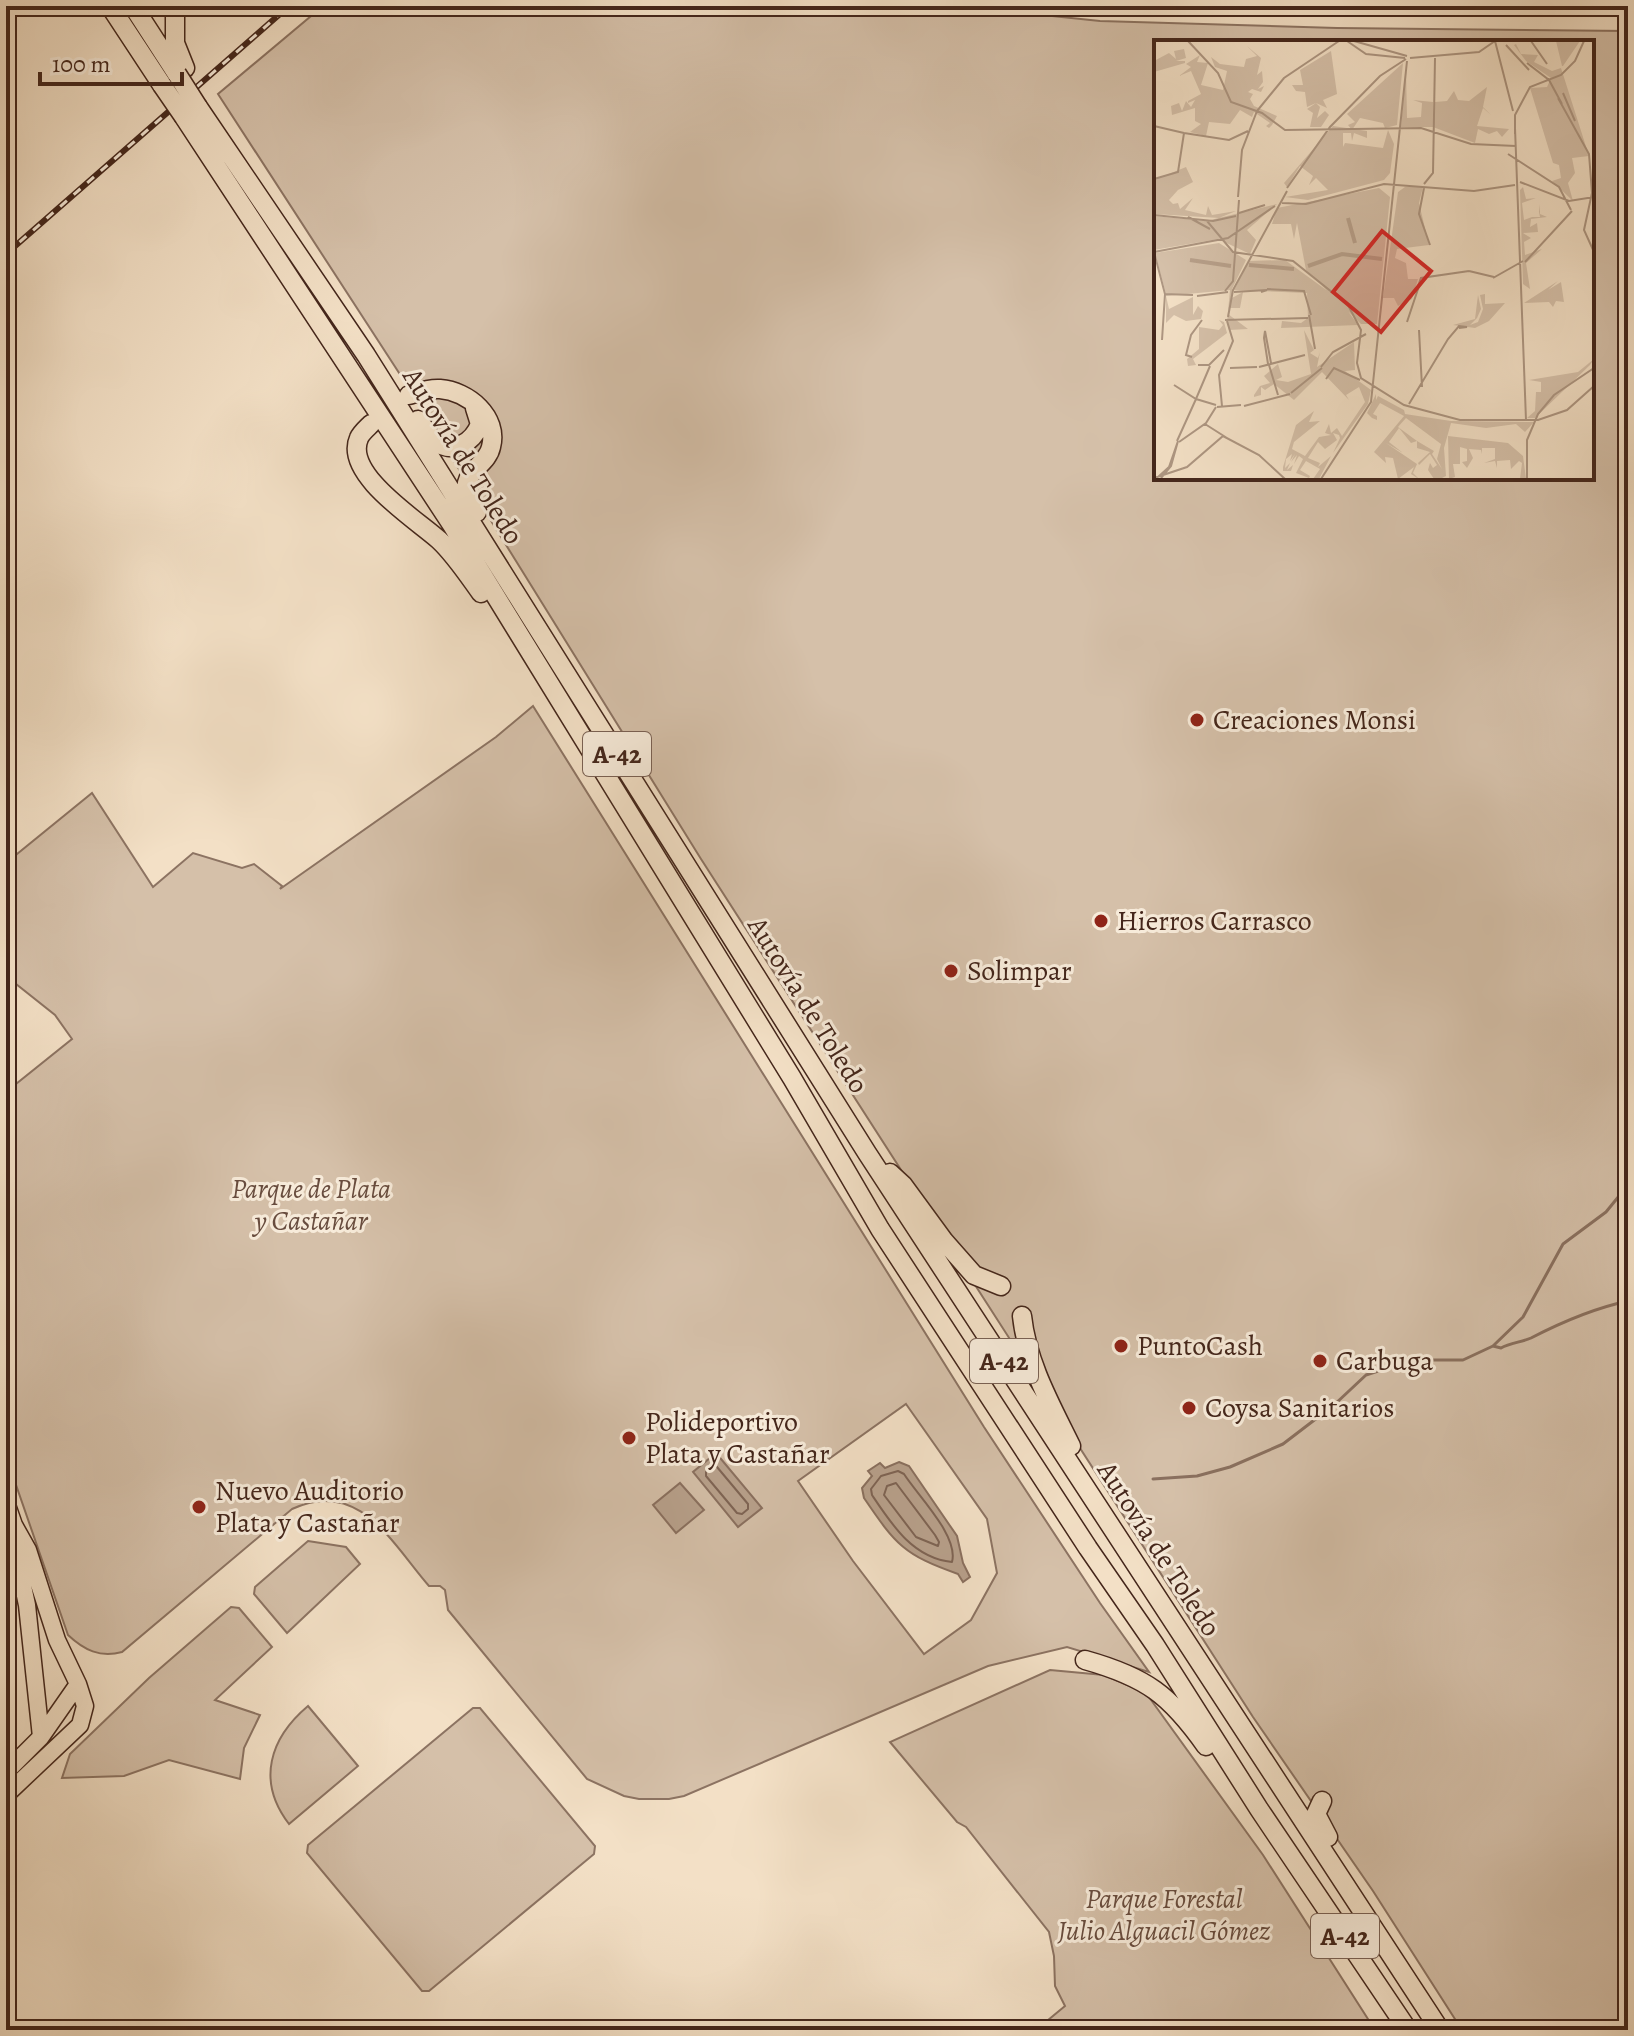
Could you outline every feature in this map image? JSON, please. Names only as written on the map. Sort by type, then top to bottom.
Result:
[{"type":"highway","name":"Autovía de Toledo","points":[[110,6],[175,76]]},
{"type":"highway","name":"Autovía de Toledo","points":[[133,6],[792,1078],[880,1229],[1088,1548],[1155,1645],[1259,1809],[1408,2030]]},
{"type":"highway","points":[[175,6],[175,76],[196,108]]},
{"type":"highway","name":"Autovía de Toledo","points":[[196,108],[366,355],[867,1153],[1139,1571],[1247,1733],[1264,1742],[1302,1799],[1310,1803],[1322,1801],[1316,1814],[1318,1823],[1393,1937],[1405,1975],[1440,2030]]},
{"type":"highway","points":[[366,355],[434,439],[443,445],[456,447],[476,435],[480,424],[471,402]]},
{"type":"highway","points":[[409,395],[442,389],[459,393],[481,408],[488,419],[493,441],[486,460],[468,480],[466,488],[508,580]]},
{"type":"highway","points":[[371,424],[359,438],[357,452],[362,469],[393,502],[452,553],[575,727]]},
{"type":"highway","points":[[418,523],[430,517],[434,500]]},
{"type":"highway","points":[[867,1153],[903,1185],[974,1275],[1001,1286]]},
{"type":"highway","points":[[1022,1316],[1027,1345],[1047,1399],[1071,1446],[1122,1525],[1139,1571]]},
{"type":"highway","points":[[1085,1660],[1120,1669],[1150,1685],[1182,1713],[1221,1766],[1259,1809]]},
{"type":"main road","points":[[6,1502],[28,1550],[85,1706],[80,1725],[6,1795]]},
{"type":"main road","points":[[14,1525],[31,1637],[41,1737]]},
{"type":"main road","points":[[6,1772],[41,1737],[78,1684]]},
{"type":"green space","points":[[323,6],[956,6],[1100,21],[1337,28],[1628,31],[1628,2030],[1462,2030],[1373,1891],[1253,1717],[701,859],[403,379],[218,94]]},
{"type":"green space","name":"Parque de Plata y Castañar","points":[[533,706],[984,1427],[1149,1672],[1067,1647],[988,1666],[684,1796],[639,1799],[624,1796],[587,1779],[448,1610],[445,1590],[440,1586],[429,1586],[371,1519],[355,1508],[336,1502],[316,1502],[292,1509],[122,1652],[107,1654],[93,1651],[68,1635],[6,1456],[6,1092],[72,1039],[55,1015],[6,976],[6,863],[92,793],[153,887],[193,853],[242,868],[254,864],[282,886],[280,889],[496,737]],"holes":[[[906,1404],[987,1519],[997,1573],[971,1620],[924,1654],[853,1561],[798,1481]]]},
{"type":"green space","points":[[308,1541],[346,1547],[360,1564],[287,1633],[254,1594],[255,1587]]},
{"type":"green space","points":[[231,1607],[239,1608],[272,1647],[215,1700],[260,1715],[244,1748],[240,1779],[169,1760],[124,1776],[62,1778],[70,1754],[149,1678]]},
{"type":"green space","name":"Parque Forestal Julio Alguacil Gómez","points":[[1050,1670],[1104,1675],[1146,1693],[1263,1855],[1375,2030],[1036,2030],[1065,2006],[1055,1986],[1049,1932],[966,1827],[957,1822],[890,1742]]},
{"type":"green space","points":[[308,1706],[358,1766],[289,1824],[273,1792],[270,1776],[272,1761],[284,1732]]},
{"type":"green space","points":[[473,1708],[480,1708],[595,1846],[594,1854],[429,1991],[422,1991],[307,1853],[308,1845]]},
{"type":"water","points":[[716,1453],[762,1508],[738,1527],[693,1472]]},
{"type":"water","points":[[899,1462],[909,1466],[957,1536],[963,1563],[970,1577],[963,1582],[958,1574],[925,1561],[903,1546],[864,1498],[862,1488],[872,1476],[868,1471],[880,1463],[885,1468]]},
{"type":"water","points":[[680,1483],[704,1510],[676,1533],[653,1505]]},
{"type":"waterway","points":[[1153,1479],[1197,1476],[1230,1467],[1283,1444],[1334,1405],[1366,1375],[1412,1360],[1463,1360],[1493,1346],[1523,1317],[1563,1244],[1606,1212],[1628,1185]]},
{"type":"waterway","points":[[1493,1346],[1501,1348],[1578,1316],[1628,1301]]},
{"type":"railway","points":[[6,254],[289,6]]},
{"type":"place","name":"Creaciones Monsi","points":[[1197,720]]},
{"type":"place","name":"Hierros Carrasco","points":[[1101,921]]},
{"type":"place","name":"Solimpar","points":[[951,971]]},
{"type":"place","name":"PuntoCash","points":[[1121,1346]]},
{"type":"place","name":"Carbuga","points":[[1320,1361]]},
{"type":"place","name":"Coysa Sanitarios","points":[[1189,1408]]},
{"type":"place","name":"Polideportivo Plata y Castañar","points":[[629,1438]]},
{"type":"place","name":"Nuevo Auditorio Plata y Castañar","points":[[199,1507]]}]
